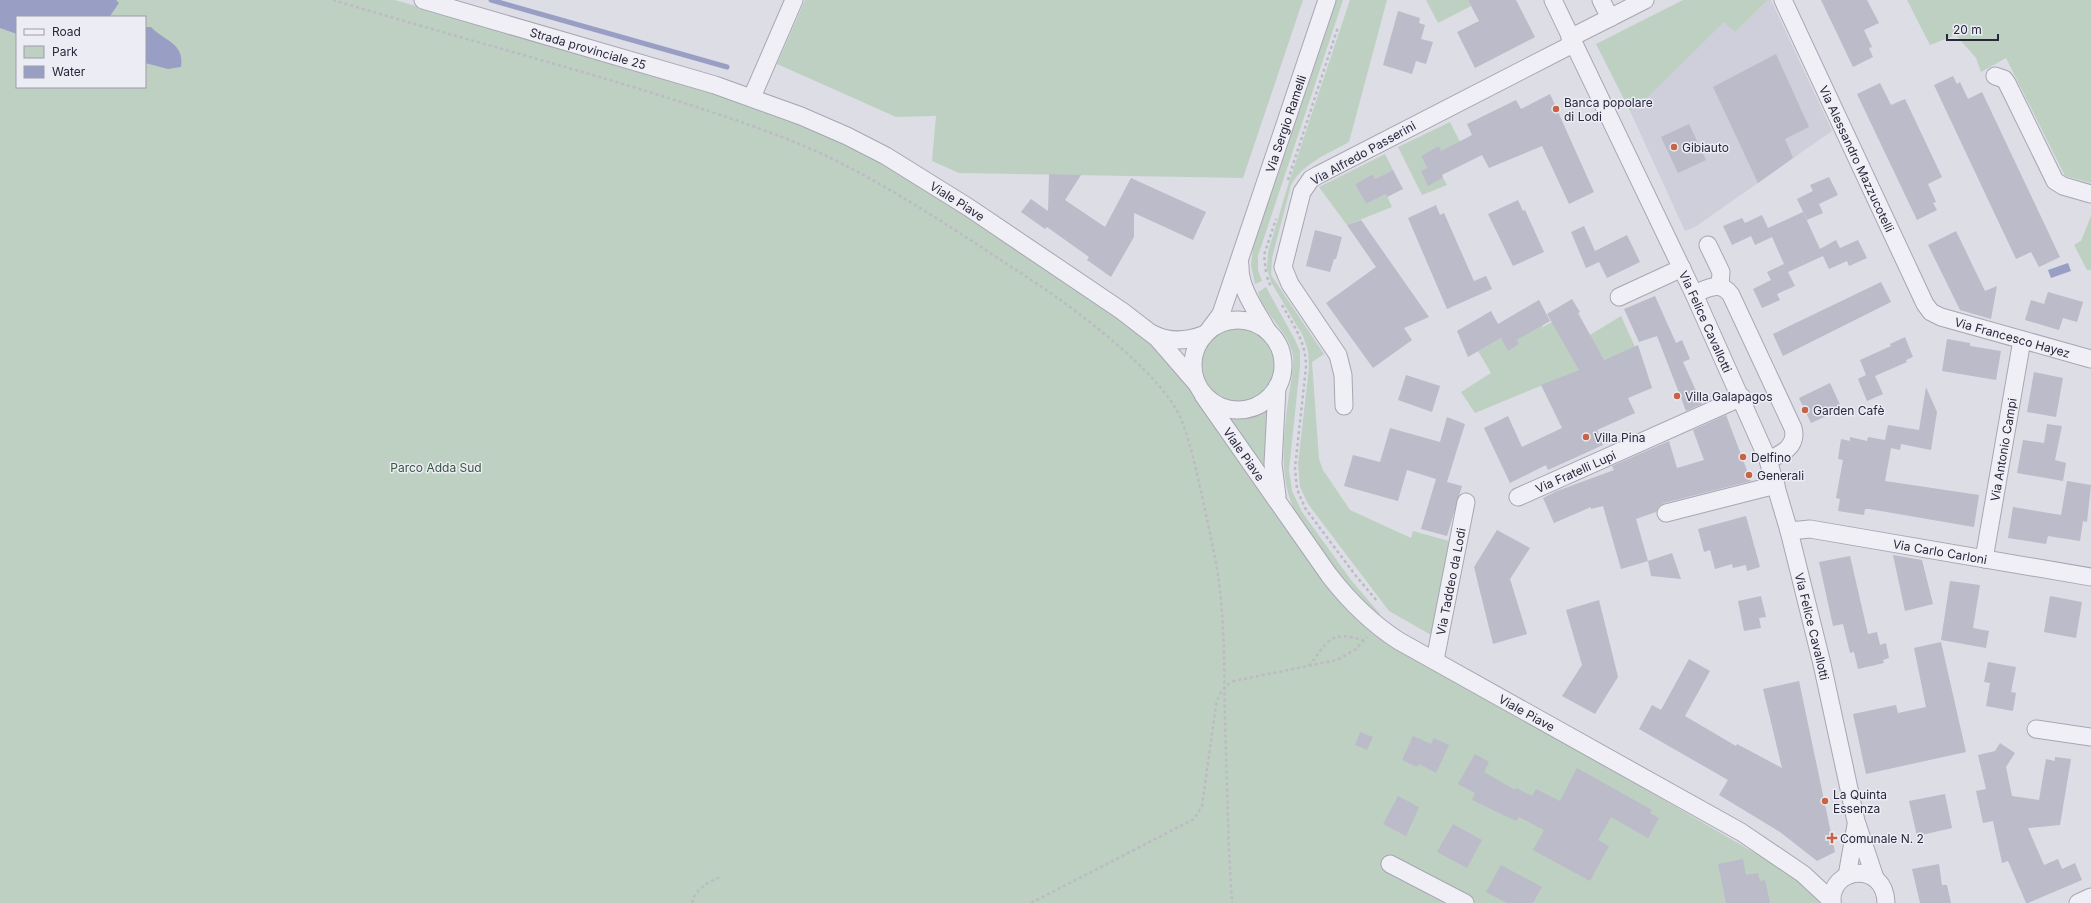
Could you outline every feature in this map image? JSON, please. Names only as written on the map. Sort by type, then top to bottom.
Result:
[{"type":"street","name":"Strada provinciale 25","points":[[423,0],[752,97]]},
{"type":"street","points":[[752,97],[794,0]]},
{"type":"street","name":"Via Sergio Ramelli","points":[[1206,332],[1221,314],[1327,0]]},
{"type":"street","name":"Via Felice Cavallotti","points":[[1553,0],[1682,268],[1742,397],[1768,460],[1789,531],[1825,676],[1856,821],[1875,878],[1884,891],[1886,903]]},
{"type":"street","points":[[1601,0],[1610,18]]},
{"type":"street","name":"Via Alessandro Mazzucotelli","points":[[1783,0],[1925,304],[1935,314]]},
{"type":"street","name":"Via Alfredo Passerini","points":[[1344,406],[1343,375],[1338,355],[1290,284],[1283,267],[1302,192],[1306,185],[1318,175],[1572,41],[1639,1]]},
{"type":"street","points":[[1995,76],[2004,79],[2007,83],[2055,181],[2062,186],[2091,194]]},
{"type":"street","name":"Viale Piave","points":[[752,97],[840,133],[886,156],[968,207],[1093,290],[1149,332],[1177,360],[1200,389],[1285,513],[1343,593],[1376,625],[1435,660],[1712,815],[1768,849],[1803,874],[1832,902]]},
{"type":"street","points":[[1708,245],[1721,272],[1720,286]]},
{"type":"street","name":"Via Sergio Ramelli","points":[[1244,247],[1240,265],[1241,280],[1267,330]]},
{"type":"street","points":[[1619,297],[1682,268]]},
{"type":"street","points":[[1694,294],[1709,287],[1720,286],[1726,289],[1731,295],[1795,433],[1789,448],[1768,460]]},
{"type":"street","name":"Via Francesco Hayez","points":[[1935,314],[2091,360]]},
{"type":"street","name":"Viale Piave","points":[[1149,332],[1167,339],[1176,340],[1194,338],[1223,322],[1238,319],[1254,322],[1267,330],[1277,342],[1283,357],[1283,373],[1277,387],[1268,399],[1256,406],[1242,410],[1228,409],[1214,404],[1200,389],[1193,370],[1193,358],[1197,346],[1206,332]]},
{"type":"street","name":"Via Antonio Campi","points":[[1984,559],[2022,340]]},
{"type":"street","name":"Viale Piave","points":[[1277,387],[1273,477],[1277,498],[1285,513]]},
{"type":"street","name":"Via Fratelli Lupi","points":[[1518,497],[1742,397]]},
{"type":"street","points":[[1666,513],[1776,484]]},
{"type":"street","name":"Via Taddeo da Lodi","points":[[1435,660],[1466,502]]},
{"type":"street","name":"Via Carlo Carloni","points":[[1789,531],[1810,529],[2091,578]]},
{"type":"street","points":[[2036,729],[2091,737]]},
{"type":"street","name":"Via Felice Cavallotti","points":[[1832,902],[1833,891],[1842,879],[1856,821]]},
{"type":"street","points":[[1390,864],[1465,903]]},
{"type":"street","name":"Viale Piave","points":[[1803,874],[1842,879],[1861,873],[1875,878]]},
{"type":"path","points":[[333,0],[630,86],[739,122],[821,154],[868,177],[913,204],[1057,297],[1089,322],[1149,376],[1166,394],[1179,414],[1189,439],[1213,547],[1223,632],[1228,829],[1232,903]]},
{"type":"path","points":[[1031,903],[1194,819],[1202,806],[1216,705],[1218,695],[1225,686],[1234,681],[1310,666],[1337,660],[1347,656],[1364,641],[1376,625]]},
{"type":"path","points":[[1310,666],[1324,645],[1336,637],[1349,636],[1364,641]]},
{"type":"path","points":[[692,903],[694,894],[701,886],[722,876]]},
{"type":"shaded area","points":[[1768,0],[1771,0],[1832,131],[1695,227],[1685,231],[1630,111],[1642,103],[1724,21],[1735,32]]},
{"type":"green space","name":"Parco Adda Sud","points":[[0,0],[395,0],[745,102],[844,141],[959,208],[1144,335],[1188,383],[1328,582],[1353,612],[1609,768],[1798,878],[1820,903],[0,903]]},
{"type":"green space","points":[[805,0],[1303,0],[1243,178],[959,173],[932,161],[936,116],[896,117],[777,64]]},
{"type":"green space","points":[[1334,0],[1343,0],[1258,256],[1258,270],[1262,281],[1255,284],[1251,265],[1254,240]]},
{"type":"green space","points":[[1350,0],[1387,0],[1349,142],[1309,165],[1296,177],[1291,185],[1272,258],[1271,275],[1324,354],[1312,362],[1319,459],[1323,470],[1350,510],[1411,538],[1413,531],[1449,541],[1433,636],[1389,611],[1308,504],[1300,487],[1298,464],[1309,367],[1308,351],[1303,336],[1271,282],[1267,269],[1268,252],[1289,182]]},
{"type":"green space","points":[[1426,0],[1468,0],[1471,6],[1438,23]]},
{"type":"green space","points":[[1683,0],[1768,0],[1735,32],[1724,22],[1642,103],[1630,111],[1596,44]]},
{"type":"green space","points":[[1907,0],[2091,0],[2091,183],[2065,176],[2006,58],[1981,72],[1976,58],[1956,35],[1930,45]]},
{"type":"green space","points":[[1450,122],[1460,142],[1441,151],[1439,147],[1421,156],[1427,168],[1429,185],[1443,178],[1447,185],[1422,195],[1398,147]]},
{"type":"green space","points":[[1385,154],[1393,170],[1375,179],[1373,174],[1355,184],[1366,204],[1386,194],[1392,207],[1347,225],[1319,187]]},
{"type":"green space","points":[[2091,216],[2091,270],[2087,270],[2074,245],[2081,241]]},
{"type":"green space","points":[[1266,287],[1300,351],[1300,366],[1289,470],[1292,491],[1302,512],[1351,580],[1380,614],[1378,616],[1351,591],[1298,518],[1287,490],[1284,446],[1293,356],[1286,337],[1260,299],[1258,292]]},
{"type":"green space","points":[[1621,316],[1635,347],[1475,413],[1461,392],[1491,373],[1478,351],[1501,338],[1508,350],[1519,344],[1517,340],[1542,325],[1543,327],[1552,322],[1590,335]]},
{"type":"green space","points":[[1238,328],[1259,334],[1269,344],[1275,365],[1269,386],[1259,396],[1238,402],[1217,396],[1207,386],[1201,365],[1207,344],[1217,334]]},
{"type":"green space","points":[[1273,401],[1271,479],[1224,413],[1249,414]]},
{"type":"water","points":[[0,0],[116,0],[119,3],[110,16],[16,16],[16,34],[0,28]]},
{"type":"water","points":[[146,27],[151,27],[177,47],[180,53],[181,67],[168,69],[146,63]]},
{"type":"water","points":[[2068,263],[2071,271],[2051,278],[2048,270]]},
{"type":"building","points":[[1468,0],[1516,0],[1535,37],[1475,68],[1457,32],[1479,21]]},
{"type":"building","points":[[1821,0],[1867,0],[1879,23],[1864,30],[1872,47],[1869,48],[1873,57],[1853,67]]},
{"type":"building","points":[[1398,11],[1420,18],[1419,23],[1425,25],[1421,39],[1433,42],[1426,64],[1416,61],[1412,74],[1383,65]]},
{"type":"building","points":[[1776,54],[1809,127],[1785,139],[1793,158],[1758,183],[1713,87]]},
{"type":"building","points":[[1953,76],[1957,84],[1960,82],[1968,99],[1982,92],[2060,257],[2039,267],[2031,252],[2016,259],[1934,85]]},
{"type":"building","points":[[1880,83],[1891,105],[1905,99],[1942,177],[1928,184],[1936,202],[1933,203],[1937,210],[1917,220],[1857,94]]},
{"type":"building","points":[[1550,94],[1594,192],[1569,204],[1542,146],[1489,168],[1482,155],[1442,175],[1443,178],[1428,186],[1421,171],[1427,168],[1421,156],[1439,146],[1441,151],[1472,135],[1467,124],[1516,100],[1521,109]]},
{"type":"building","points":[[1689,124],[1706,160],[1678,173],[1661,137]]},
{"type":"building","points":[[1393,170],[1403,189],[1387,197],[1386,194],[1366,204],[1355,184],[1373,174],[1375,179]]},
{"type":"building","points":[[1049,174],[1081,175],[1065,200],[1105,227],[1131,178],[1206,212],[1193,240],[1134,213],[1134,237],[1111,277],[1087,260],[1089,257],[1047,227],[1045,229],[1021,212],[1031,199],[1048,211]]},
{"type":"building","points":[[1829,177],[1838,195],[1819,204],[1823,213],[1807,220],[1797,199],[1813,191],[1810,185]]},
{"type":"building","points":[[1518,200],[1523,211],[1525,210],[1544,252],[1513,266],[1488,214]]},
{"type":"building","points":[[1436,205],[1440,215],[1444,213],[1474,281],[1486,276],[1492,289],[1447,309],[1408,218]]},
{"type":"building","points":[[1803,212],[1820,249],[1836,240],[1840,248],[1858,240],[1867,258],[1849,266],[1847,261],[1829,269],[1823,256],[1788,272],[1795,286],[1777,294],[1780,300],[1762,308],[1753,289],[1771,280],[1767,272],[1784,264],[1772,237],[1755,245],[1751,236],[1732,245],[1723,226],[1742,218],[1745,223],[1762,215],[1768,228]]},
{"type":"building","points":[[1361,220],[1429,317],[1404,328],[1412,340],[1373,368],[1326,303],[1376,267],[1347,225]]},
{"type":"building","points":[[1584,226],[1595,251],[1627,235],[1640,262],[1607,278],[1599,262],[1586,268],[1571,232]]},
{"type":"building","points":[[1315,230],[1342,237],[1336,259],[1334,259],[1330,272],[1306,266]]},
{"type":"building","points":[[1956,231],[1985,291],[1997,286],[1991,319],[1960,310],[1928,245]]},
{"type":"building","points":[[1881,282],[1891,302],[1783,356],[1773,334]]},
{"type":"building","points":[[2048,292],[2083,302],[2077,322],[2063,318],[2059,330],[2025,320],[2031,300],[2044,304]]},
{"type":"building","points":[[1655,296],[1676,343],[1682,340],[1690,359],[1683,362],[1702,404],[1686,411],[1657,336],[1639,342],[1624,309]]},
{"type":"building","points":[[1572,299],[1604,360],[1638,345],[1652,388],[1628,398],[1635,413],[1597,430],[1603,445],[1548,470],[1546,465],[1510,483],[1484,428],[1508,416],[1522,447],[1562,428],[1541,385],[1579,370],[1547,314]]},
{"type":"building","points":[[1539,300],[1550,321],[1517,340],[1519,344],[1508,351],[1501,338],[1468,357],[1457,331],[1491,311],[1498,324]]},
{"type":"building","points":[[1905,337],[1913,357],[1906,360],[1907,362],[1875,376],[1883,394],[1867,401],[1858,379],[1866,375],[1860,360],[1891,346],[1890,344]]},
{"type":"building","points":[[1947,339],[1970,343],[1970,346],[2001,351],[1996,380],[1942,371]]},
{"type":"building","points":[[2034,372],[2063,378],[2056,417],[2027,412]]},
{"type":"building","points":[[1406,375],[1440,386],[1432,412],[1398,400]]},
{"type":"building","points":[[1830,383],[1842,409],[1811,423],[1799,398]]},
{"type":"building","points":[[1926,387],[1937,412],[1931,450],[1901,444],[1900,450],[1891,448],[1885,481],[1979,495],[1974,527],[1869,509],[1865,509],[1864,515],[1838,511],[1840,499],[1836,498],[1843,460],[1838,459],[1841,439],[1850,441],[1850,437],[1867,441],[1868,437],[1885,440],[1888,425],[1919,430]]},
{"type":"building","points":[[1726,415],[1751,481],[1664,503],[1659,506],[1656,512],[1636,519],[1648,561],[1621,569],[1603,506],[1591,509],[1591,507],[1554,523],[1543,498],[1557,491],[1614,470],[1612,466],[1669,441],[1677,468],[1704,460],[1693,430]]},
{"type":"building","points":[[1447,417],[1465,424],[1447,482],[1462,486],[1447,536],[1421,529],[1436,479],[1407,470],[1398,501],[1344,486],[1353,455],[1380,462],[1390,428],[1440,442]]},
{"type":"building","points":[[2047,424],[2062,426],[2055,460],[2066,463],[2063,481],[2017,473],[2023,440],[2044,443]]},
{"type":"building","points":[[2067,481],[2091,485],[2087,522],[2083,521],[2080,541],[2048,536],[2046,544],[2008,538],[2013,507],[2061,515]]},
{"type":"building","points":[[1746,516],[1760,567],[1747,571],[1746,565],[1733,568],[1732,564],[1715,569],[1710,550],[1704,552],[1698,529]]},
{"type":"building","points":[[1497,530],[1530,548],[1510,579],[1527,634],[1493,644],[1474,567]]},
{"type":"building","points":[[1672,553],[1681,579],[1651,576],[1648,561]]},
{"type":"building","points":[[1893,555],[1922,560],[1933,604],[1905,611]]},
{"type":"building","points":[[1850,556],[1868,634],[1877,632],[1880,645],[1886,643],[1889,658],[1883,660],[1884,663],[1858,669],[1854,652],[1850,653],[1843,624],[1833,626],[1819,562]]},
{"type":"building","points":[[1950,581],[1980,585],[1973,628],[1989,631],[1986,648],[1941,640]]},
{"type":"building","points":[[1761,596],[1766,617],[1759,618],[1761,628],[1744,631],[1738,601]]},
{"type":"building","points":[[2050,596],[2082,602],[2076,638],[2044,632]]},
{"type":"building","points":[[1599,600],[1618,677],[1595,714],[1562,696],[1582,665],[1566,610]]},
{"type":"building","points":[[1941,642],[1966,752],[1866,774],[1853,714],[1896,705],[1898,713],[1926,707],[1914,648]]},
{"type":"building","points":[[1689,659],[1710,671],[1685,716],[1736,746],[1737,744],[1782,768],[1763,689],[1799,681],[1835,852],[1817,861],[1780,832],[1719,795],[1728,780],[1639,729],[1652,705],[1661,710]]},
{"type":"building","points":[[1988,662],[2016,667],[2011,692],[2016,693],[2013,711],[1986,706],[1990,683],[1984,682]]},
{"type":"building","points":[[1360,732],[1373,737],[1367,750],[1355,745]]},
{"type":"building","points":[[1413,736],[1431,744],[1434,738],[1449,745],[1436,773],[1419,764],[1417,767],[1402,760]]},
{"type":"building","points":[[2000,743],[2015,753],[2006,767],[2012,796],[2039,800],[2046,759],[2055,761],[2055,757],[2071,759],[2060,825],[2028,828],[2044,865],[2058,859],[2062,869],[2075,863],[2082,880],[2028,903],[2026,903],[2008,861],[2002,863],[1993,821],[1983,823],[1976,791],[1986,789],[1978,755],[1995,751]]},
{"type":"building","points":[[1475,754],[1489,762],[1484,772],[1515,790],[1516,788],[1532,796],[1536,789],[1560,801],[1577,768],[1652,810],[1650,813],[1659,818],[1648,838],[1611,817],[1598,840],[1609,846],[1590,881],[1533,850],[1544,830],[1519,817],[1516,821],[1472,800],[1475,793],[1458,784]]},
{"type":"building","points":[[1945,794],[1952,828],[1917,836],[1909,801]]},
{"type":"building","points":[[1398,796],[1419,807],[1406,836],[1383,824]]},
{"type":"building","points":[[1453,824],[1482,840],[1467,868],[1437,852]]},
{"type":"building","points":[[1743,859],[1746,875],[1758,873],[1760,881],[1765,880],[1770,903],[1726,903],[1718,864]]},
{"type":"building","points":[[1939,864],[1942,885],[1947,885],[1951,903],[1920,903],[1912,869]]},
{"type":"building","points":[[1501,865],[1542,887],[1533,903],[1507,903],[1486,892]]},
{"type":"waterway","points":[[491,0],[727,67]]},
{"type":"place","name":"Banca popolare di Lodi","points":[[1556,109]]},
{"type":"place","name":"Gibiauto","points":[[1674,147]]},
{"type":"place","name":"Villa Galapagos","points":[[1677,396]]},
{"type":"place","name":"Garden Cafè","points":[[1805,410]]},
{"type":"place","name":"Villa Pina","points":[[1586,437]]},
{"type":"place","name":"Delfino","points":[[1743,457]]},
{"type":"place","name":"Generali","points":[[1749,475]]},
{"type":"place","name":"La Quinta Essenza","points":[[1825,801]]},
{"type":"place","name":"Comunale N. 2","points":[[1832,838]]}]
